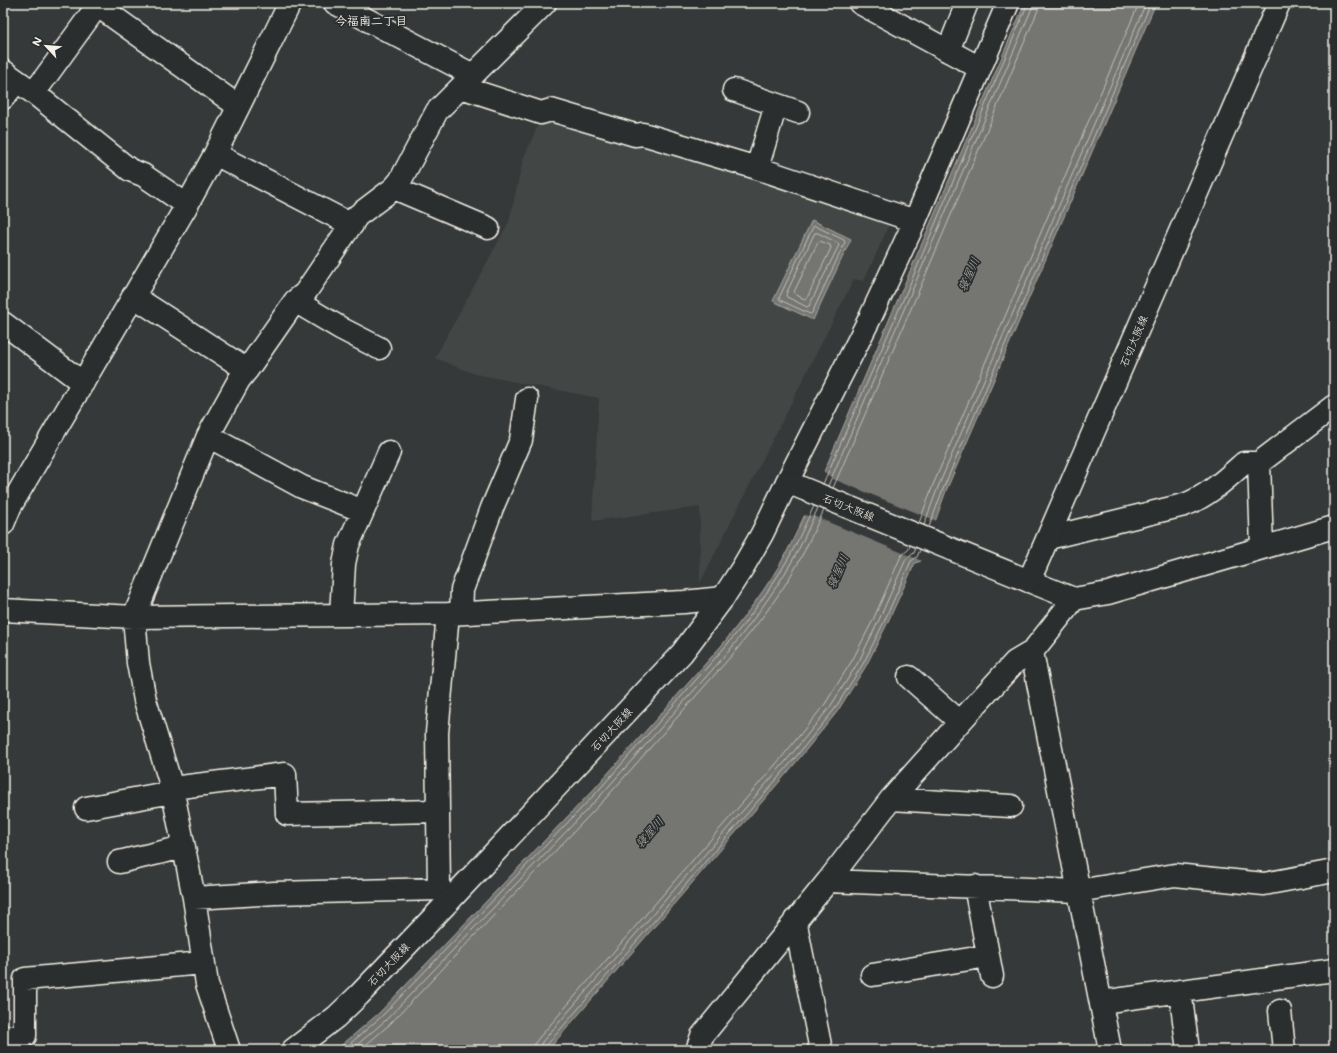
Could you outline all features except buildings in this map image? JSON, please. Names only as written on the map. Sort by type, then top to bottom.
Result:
[{"type":"street","points":[[5,512],[188,205],[290,3]]},
{"type":"street","points":[[335,3],[467,81],[541,113],[550,110],[635,135],[643,134],[757,168],[915,221]]},
{"type":"street","points":[[229,1050],[207,984],[194,898],[172,790],[145,700],[138,663],[134,617],[208,436],[239,380],[295,301],[305,293],[357,216],[394,188],[400,181],[437,111],[545,3]]},
{"type":"street","points":[[860,3],[980,68]]},
{"type":"street","points":[[948,51],[967,3]]},
{"type":"street","points":[[787,482],[870,318],[915,221],[1008,3]]},
{"type":"street","name":"石切大阪線","points":[[293,1050],[336,1017],[445,894],[682,652],[723,598],[744,567],[787,482],[1029,581],[1279,3]]},
{"type":"street","points":[[3,98],[18,81],[96,4],[238,106]]},
{"type":"street","points":[[18,81],[130,170],[143,174],[188,205]]},
{"type":"street","points":[[734,90],[798,112]]},
{"type":"street","points":[[757,168],[776,105]]},
{"type":"street","points":[[215,154],[352,225]]},
{"type":"street","points":[[394,188],[488,228]]},
{"type":"street","points":[[133,296],[247,370]]},
{"type":"street","points":[[295,301],[342,329],[379,348]]},
{"type":"street","points":[[3,322],[83,383]]},
{"type":"street","points":[[194,898],[275,893],[445,894],[438,811],[437,733],[454,614],[492,508],[521,440],[527,400]]},
{"type":"street","points":[[1048,538],[1195,501],[1213,490],[1244,463],[1259,463],[1334,406]]},
{"type":"street","points":[[208,436],[302,487],[363,510]]},
{"type":"street","points":[[341,615],[344,564],[348,545],[389,452]]},
{"type":"street","points":[[1259,463],[1262,547]]},
{"type":"street","points":[[1029,581],[1074,599],[1108,593],[1334,527]]},
{"type":"street","points":[[3,610],[134,617],[454,614],[684,602],[723,598]]},
{"type":"street","points":[[697,1050],[702,1036],[828,881],[891,799],[1015,662],[1032,652],[1074,599]]},
{"type":"street","points":[[1032,652],[1110,1050]]},
{"type":"street","points":[[909,677],[960,722]]},
{"type":"street","points":[[86,808],[172,790],[285,774],[287,814],[438,811]]},
{"type":"street","points":[[891,799],[1011,806]]},
{"type":"street","points":[[119,862],[184,847]]},
{"type":"street","points":[[828,881],[1078,891],[1175,875],[1264,884],[1334,871]]},
{"type":"street","points":[[872,975],[897,979],[990,966],[975,886]]},
{"type":"street","points":[[795,920],[821,1050]]},
{"type":"street","points":[[3,1036],[25,1036],[25,979],[203,963]]},
{"type":"street","points":[[1101,1002],[1334,970]]},
{"type":"street","points":[[1180,992],[1188,1050]]},
{"type":"street","points":[[1280,1011],[1284,1050]]},
{"type":"shaded area","points":[[549,114],[885,215],[889,225],[864,281],[854,279],[700,583],[700,507],[592,521],[599,398],[475,374],[435,358],[509,222],[523,160],[541,118]]},
{"type":"water","name":"寝屋川","points":[[1025,3],[1156,3],[946,491],[921,561],[915,563],[866,666],[837,712],[793,766],[548,1050],[336,1050],[379,1013],[594,789],[722,645],[763,591],[788,550],[811,502]]},
{"type":"water","points":[[812,220],[851,239],[813,320],[773,301]]},
{"type":"pier","points":[[822,470],[833,479],[937,521],[922,561],[816,517],[803,515]]},
{"type":"district","name":"今福南二丁目","points":[[371,20]]}]
